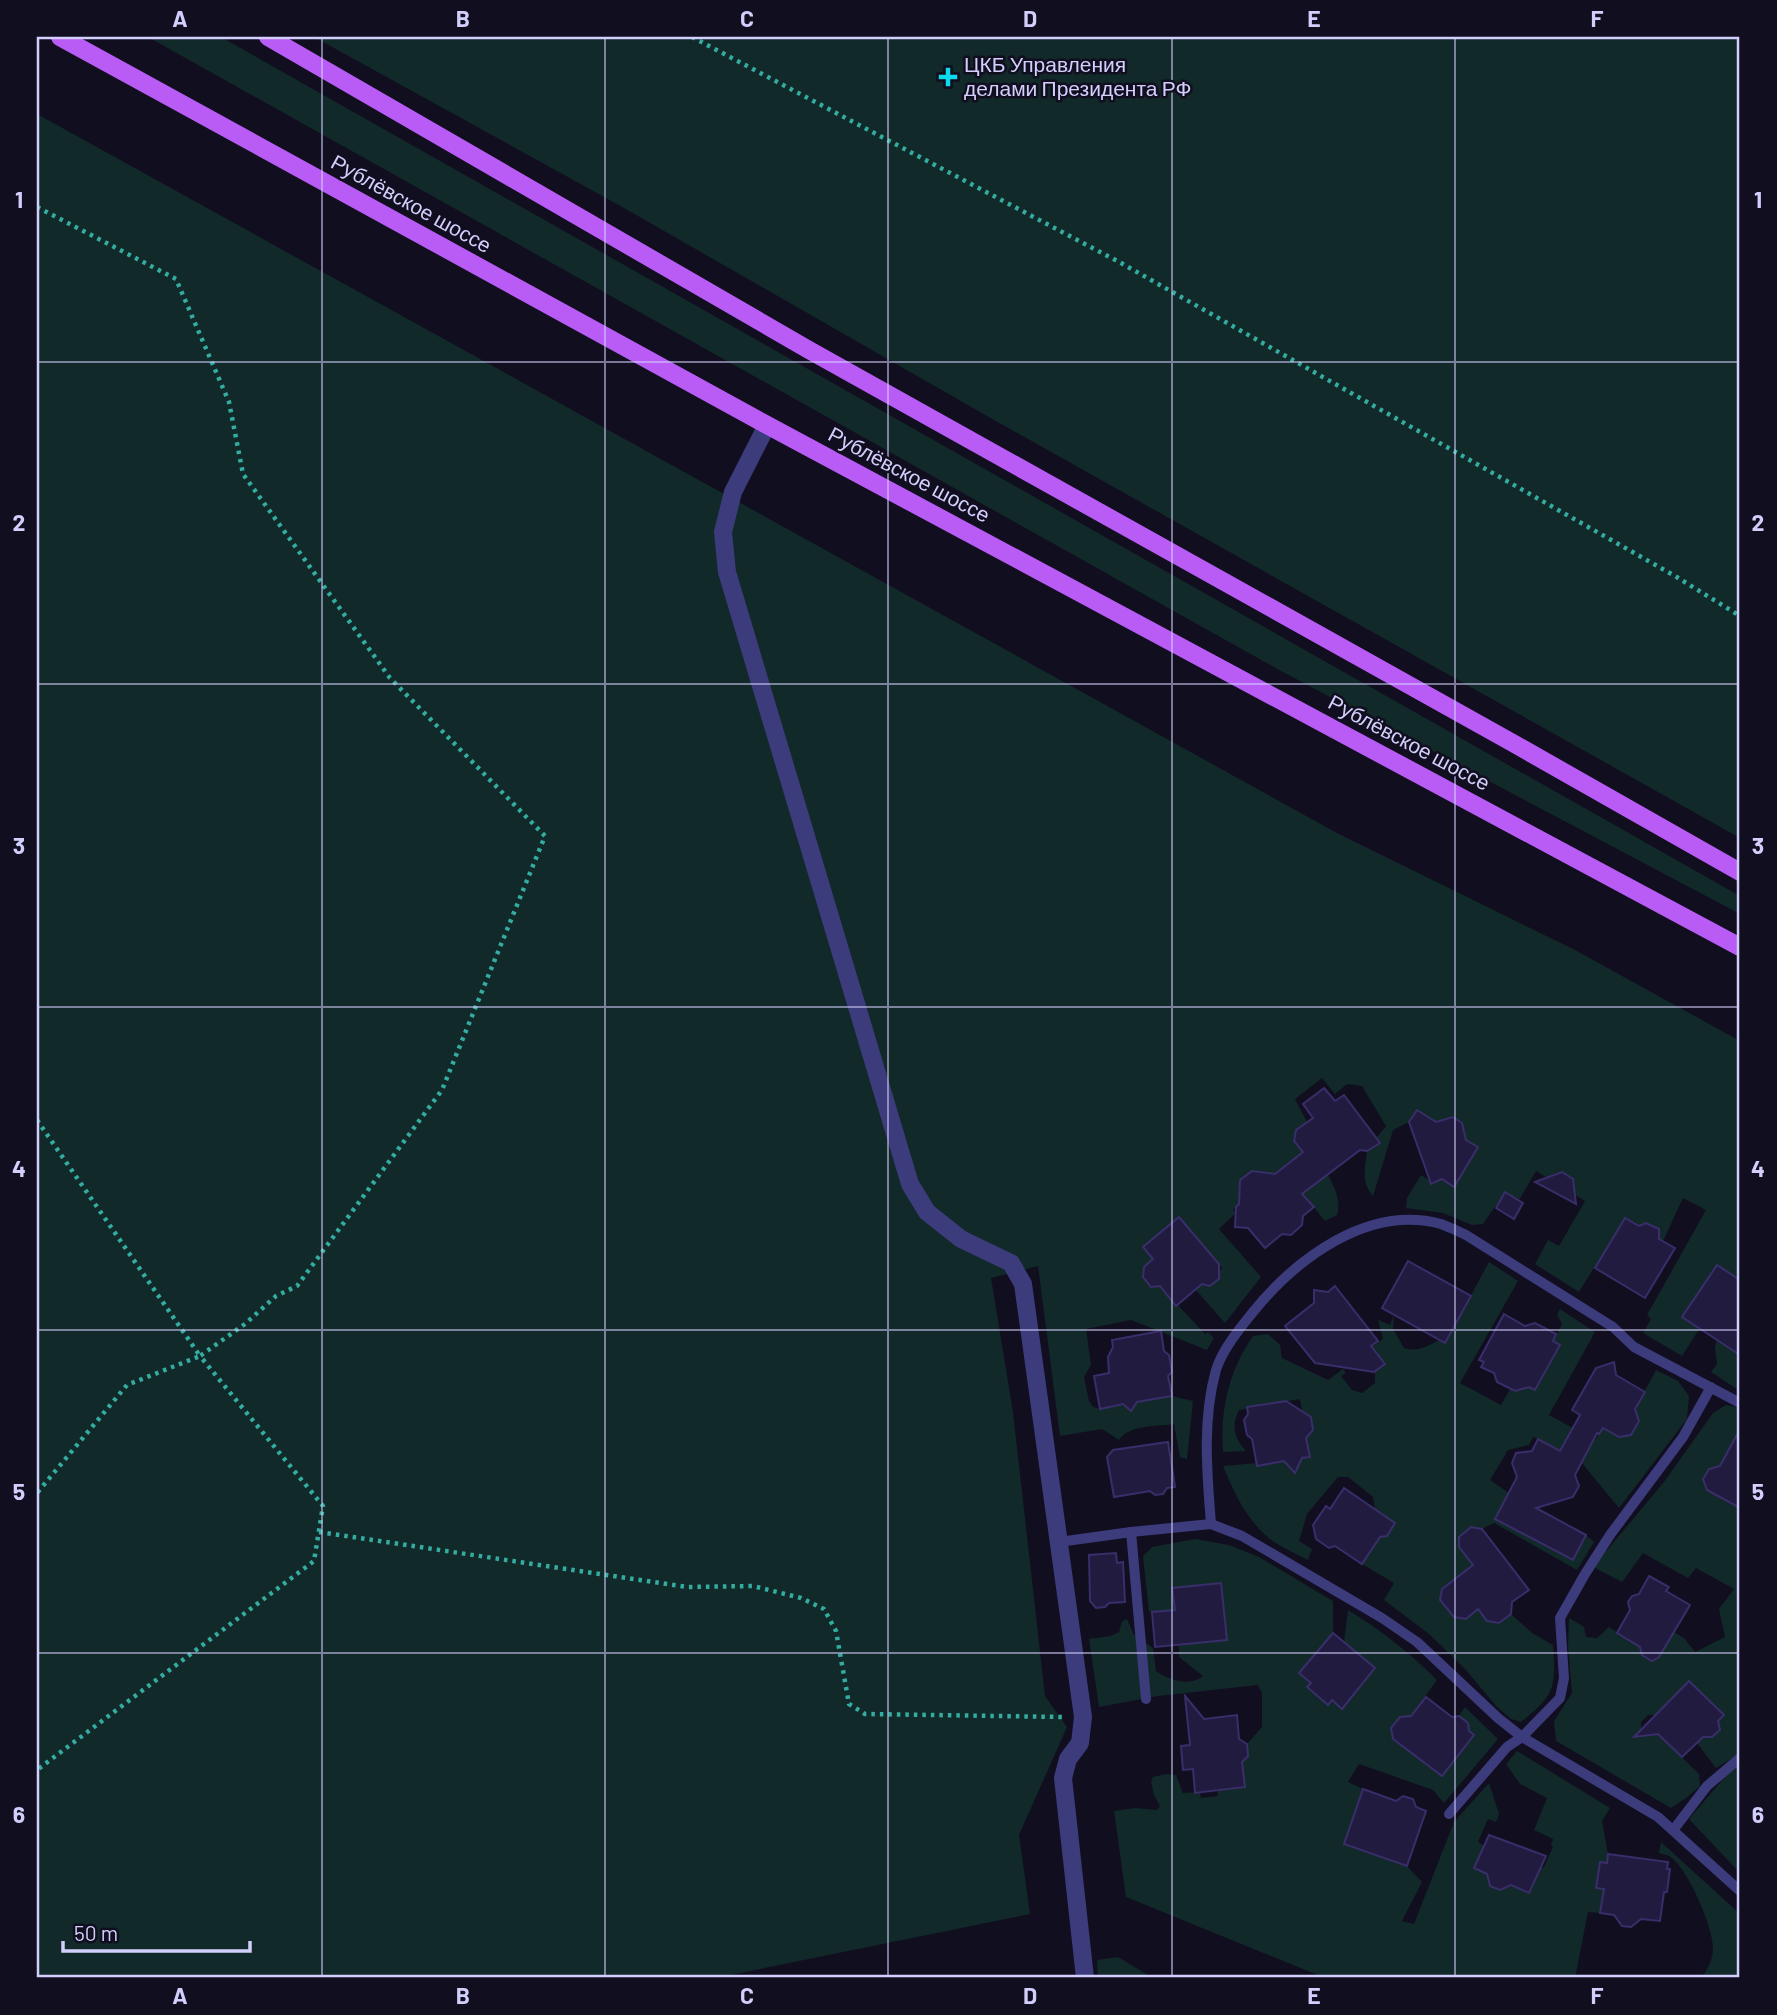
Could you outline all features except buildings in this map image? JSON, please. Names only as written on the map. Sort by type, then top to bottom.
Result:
[{"type":"main road","name":"Рублёвское шоссе","points":[[60,37],[767,425],[1740,947]]},
{"type":"main road","points":[[268,37],[797,343],[1740,872]]},
{"type":"street","points":[[767,425],[733,492],[723,532],[727,572],[910,1184],[927,1212],[961,1239],[1011,1263],[1023,1284],[1083,1717],[1080,1743],[1068,1759],[1063,1778],[1085,1978]]},
{"type":"lane","points":[[1212,1524],[1207,1438],[1208,1405],[1217,1366],[1241,1326],[1268,1294],[1335,1239],[1364,1228],[1392,1222],[1418,1221],[1441,1224],[1466,1235],[1613,1327],[1634,1347],[1740,1402]]},
{"type":"lane","points":[[1449,1814],[1507,1747],[1522,1737],[1560,1698],[1564,1678],[1560,1618],[1610,1535],[1683,1437],[1711,1387]]},
{"type":"lane","points":[[1059,1542],[1212,1524],[1242,1536],[1382,1618],[1417,1642],[1522,1737],[1658,1817],[1740,1891]]},
{"type":"lane","points":[[1131,1532],[1146,1699]]},
{"type":"lane","points":[[1674,1829],[1707,1786],[1740,1758]]},
{"type":"path","points":[[692,37],[1121,263],[1675,576],[1740,616]]},
{"type":"path","points":[[37,207],[176,279],[229,402],[243,474],[390,678],[545,836],[442,1090],[298,1286],[276,1296],[245,1324],[200,1356],[127,1385],[37,1493]]},
{"type":"path","points":[[37,1120],[200,1356],[323,1506],[314,1561],[37,1770]]},
{"type":"path","points":[[319,1532],[687,1587],[753,1586],[801,1598],[824,1609],[836,1631],[849,1704],[865,1714],[1083,1717]]},
{"type":"green space","points":[[148,37],[221,37],[1740,896],[1740,914],[1281,671]]},
{"type":"green space","points":[[314,37],[1740,37],[1740,838],[994,420],[624,208]]},
{"type":"green space","points":[[37,114],[1337,833],[1575,950],[1740,1041],[1740,1280],[1717,1265],[1700,1328],[1682,1356],[1643,1333],[1651,1319],[1647,1315],[1706,1210],[1683,1198],[1663,1241],[1659,1238],[1659,1229],[1646,1223],[1639,1226],[1625,1218],[1579,1292],[1535,1264],[1548,1240],[1559,1246],[1585,1201],[1536,1171],[1519,1200],[1505,1192],[1483,1224],[1472,1225],[1443,1213],[1406,1208],[1407,1198],[1421,1175],[1434,1183],[1440,1178],[1454,1187],[1478,1148],[1461,1137],[1464,1132],[1462,1122],[1453,1117],[1444,1120],[1441,1125],[1420,1112],[1409,1122],[1393,1130],[1373,1196],[1365,1181],[1367,1151],[1375,1146],[1376,1138],[1386,1126],[1362,1086],[1347,1084],[1335,1094],[1322,1078],[1295,1099],[1307,1122],[1294,1141],[1300,1148],[1310,1149],[1326,1172],[1338,1198],[1337,1215],[1325,1221],[1282,1169],[1271,1177],[1266,1172],[1252,1171],[1240,1180],[1239,1194],[1243,1201],[1233,1210],[1236,1213],[1219,1229],[1261,1277],[1225,1323],[1196,1290],[1202,1284],[1210,1286],[1222,1268],[1180,1217],[1143,1247],[1153,1259],[1144,1267],[1143,1277],[1151,1287],[1160,1286],[1205,1334],[1208,1332],[1214,1338],[1207,1350],[1131,1320],[1086,1329],[1091,1365],[1084,1377],[1089,1401],[1093,1407],[1100,1409],[1123,1404],[1127,1408],[1137,1402],[1172,1396],[1193,1401],[1187,1459],[1180,1457],[1174,1424],[1136,1429],[1119,1440],[1102,1429],[1060,1436],[1038,1266],[991,1278],[1013,1412],[1045,1696],[1067,1727],[1019,1835],[1030,1914],[716,1978],[37,1978]]},
{"type":"green space","points":[[1489,1262],[1518,1281],[1460,1383],[1501,1405],[1510,1389],[1515,1391],[1525,1385],[1536,1390],[1560,1346],[1553,1341],[1562,1324],[1557,1315],[1560,1309],[1595,1332],[1549,1415],[1595,1440],[1603,1428],[1619,1437],[1631,1435],[1639,1422],[1635,1409],[1656,1370],[1678,1381],[1689,1396],[1687,1419],[1619,1508],[1581,1462],[1538,1439],[1533,1437],[1529,1445],[1508,1450],[1490,1480],[1509,1493],[1496,1518],[1572,1560],[1586,1535],[1594,1542],[1577,1570],[1494,1523],[1482,1529],[1471,1527],[1459,1537],[1459,1547],[1473,1565],[1442,1589],[1440,1600],[1454,1617],[1466,1619],[1478,1609],[1487,1621],[1499,1623],[1511,1614],[1532,1633],[1553,1645],[1554,1671],[1551,1690],[1541,1705],[1521,1722],[1511,1719],[1497,1707],[1465,1669],[1429,1634],[1384,1600],[1394,1583],[1362,1564],[1380,1537],[1373,1497],[1348,1477],[1338,1477],[1307,1514],[1299,1541],[1312,1549],[1308,1560],[1274,1542],[1257,1526],[1238,1498],[1223,1466],[1257,1463],[1261,1465],[1284,1461],[1289,1467],[1298,1466],[1302,1458],[1310,1457],[1306,1438],[1313,1430],[1311,1417],[1302,1411],[1300,1399],[1239,1410],[1235,1432],[1246,1451],[1223,1452],[1223,1421],[1228,1391],[1238,1363],[1253,1336],[1268,1334],[1280,1345],[1282,1358],[1328,1380],[1343,1369],[1346,1373],[1341,1376],[1352,1390],[1362,1393],[1375,1383],[1375,1372],[1385,1364],[1367,1350],[1383,1339],[1378,1320],[1390,1325],[1394,1315],[1393,1329],[1404,1348],[1418,1349],[1439,1340],[1445,1343]]},
{"type":"green space","points":[[1717,1340],[1736,1353],[1740,1348],[1740,1391],[1711,1372],[1717,1364]]},
{"type":"green space","points":[[1726,1405],[1740,1408],[1740,1432],[1720,1466],[1709,1469],[1703,1479],[1707,1490],[1740,1509],[1740,1754],[1716,1768],[1697,1743],[1703,1737],[1712,1737],[1720,1731],[1718,1721],[1723,1715],[1648,1715],[1641,1722],[1641,1730],[1647,1735],[1658,1734],[1699,1774],[1700,1786],[1671,1808],[1556,1741],[1554,1721],[1572,1693],[1568,1647],[1569,1618],[1584,1627],[1586,1637],[1597,1638],[1609,1627],[1640,1647],[1642,1655],[1651,1661],[1659,1657],[1674,1632],[1684,1638],[1695,1652],[1725,1637],[1719,1609],[1734,1589],[1696,1568],[1688,1578],[1643,1553],[1622,1582],[1593,1567],[1664,1482],[1713,1413]]},
{"type":"green space","points":[[1195,1539],[1229,1545],[1259,1557],[1333,1601],[1333,1633],[1299,1673],[1311,1683],[1307,1687],[1328,1704],[1332,1700],[1342,1709],[1375,1669],[1344,1642],[1348,1610],[1395,1642],[1437,1680],[1411,1716],[1400,1717],[1391,1728],[1394,1739],[1442,1776],[1474,1735],[1469,1731],[1468,1723],[1459,1716],[1465,1707],[1498,1739],[1444,1803],[1433,1790],[1359,1764],[1348,1782],[1363,1789],[1345,1844],[1407,1866],[1422,1882],[1402,1921],[1414,1924],[1454,1822],[1489,1783],[1499,1814],[1496,1822],[1488,1819],[1478,1842],[1484,1846],[1491,1886],[1544,1867],[1553,1847],[1553,1839],[1534,1830],[1547,1798],[1520,1784],[1506,1764],[1517,1751],[1610,1808],[1602,1821],[1608,1854],[1607,1863],[1600,1862],[1596,1888],[1604,1889],[1600,1913],[1588,1912],[1575,1978],[1325,1978],[1126,1897],[1114,1811],[1135,1808],[1157,1810],[1160,1806],[1151,1781],[1153,1777],[1166,1774],[1176,1775],[1183,1793],[1200,1792],[1201,1798],[1218,1796],[1217,1790],[1244,1787],[1242,1762],[1248,1756],[1247,1744],[1262,1727],[1262,1693],[1258,1685],[1158,1696],[1099,1707],[1089,1639],[1119,1632],[1122,1621],[1127,1619],[1134,1635],[1153,1648],[1156,1671],[1179,1681],[1192,1681],[1203,1676],[1179,1657],[1179,1645],[1227,1639],[1221,1583],[1173,1588],[1175,1610],[1149,1612],[1143,1556],[1152,1547]]},
{"type":"green space","points":[[1740,1765],[1740,1873],[1689,1819],[1730,1771]]},
{"type":"green space","points":[[1661,1842],[1740,1914],[1740,1978],[1702,1978],[1713,1952],[1709,1926],[1698,1898],[1683,1872],[1669,1856],[1659,1853]]},
{"type":"green space","points":[[1118,1957],[1153,1978],[1098,1978],[1097,1960]]},
{"type":"place","name":"ЦКБ Управления делами Президента РФ","points":[[948,77]]}]
